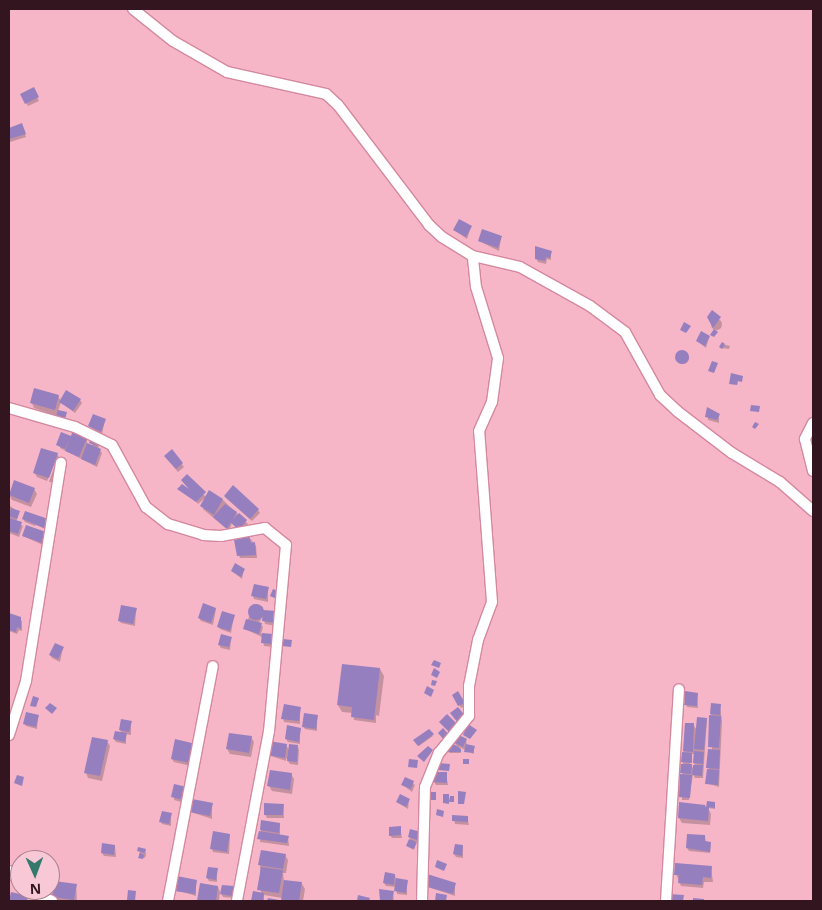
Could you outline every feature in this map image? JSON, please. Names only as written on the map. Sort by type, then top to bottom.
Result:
[{"type":"street","points":[[134,9],[173,41],[227,72],[326,94],[338,105],[429,225],[448,242],[473,256],[520,267],[590,306],[625,332],[660,395],[677,411],[732,453],[780,482],[813,511]]},
{"type":"street","points":[[422,901],[425,788],[440,753],[469,716],[469,686],[478,640],[492,602],[479,431],[492,402],[498,358],[476,287],[473,256]]},
{"type":"street","points":[[9,408],[75,428],[112,445],[146,507],[168,524],[203,535],[221,536],[265,528],[286,545],[269,730],[237,901]]},
{"type":"street","points":[[813,423],[805,439],[813,471]]},
{"type":"street","points":[[9,735],[26,681],[62,464]]},
{"type":"street","points":[[168,901],[213,666]]},
{"type":"street","points":[[666,901],[679,689]]},
{"type":"building","points":[[34,87],[39,97],[25,104],[20,94]]},
{"type":"building","points":[[22,123],[26,134],[9,139],[9,128]]},
{"type":"building","points":[[459,219],[472,226],[466,237],[453,230]]},
{"type":"building","points":[[482,229],[502,236],[498,248],[478,241]]},
{"type":"building","points":[[535,246],[552,251],[550,258],[546,257],[545,261],[535,259]]},
{"type":"building","points":[[712,310],[721,317],[713,328],[707,317]]},
{"type":"building","points":[[684,322],[691,326],[686,333],[680,330]]},
{"type":"building","points":[[714,329],[718,332],[714,337],[710,335]]},
{"type":"building","points":[[701,331],[710,336],[705,346],[696,341]]},
{"type":"building","points":[[722,342],[725,344],[722,349],[719,347]]},
{"type":"building","points":[[682,350],[687,352],[689,357],[687,362],[682,364],[677,362],[675,357],[677,352]]},
{"type":"building","points":[[712,361],[718,363],[714,373],[708,371]]},
{"type":"building","points":[[731,373],[743,376],[742,382],[738,381],[737,385],[729,384]]},
{"type":"building","points":[[34,388],[59,395],[55,410],[30,403]]},
{"type":"building","points":[[66,390],[81,399],[73,411],[59,402]]},
{"type":"building","points":[[751,405],[760,406],[759,412],[750,411]]},
{"type":"building","points":[[707,407],[720,414],[717,420],[705,417]]},
{"type":"building","points":[[58,410],[67,412],[65,419],[56,416]]},
{"type":"building","points":[[93,414],[106,419],[101,432],[88,426]]},
{"type":"building","points":[[755,422],[759,424],[755,429],[752,427]]},
{"type":"building","points":[[73,430],[88,436],[79,457],[65,451],[70,438],[65,449],[56,445],[61,432],[71,436]]},
{"type":"building","points":[[92,436],[101,440],[98,446],[89,443]]},
{"type":"building","points":[[87,443],[101,449],[95,465],[81,459]]},
{"type":"building","points":[[41,448],[58,453],[49,478],[33,473]]},
{"type":"building","points":[[172,449],[183,463],[176,469],[164,456]]},
{"type":"building","points":[[187,474],[206,492],[196,502],[177,489],[182,484],[189,489],[181,480]]},
{"type":"building","points":[[14,480],[35,488],[29,503],[9,495]]},
{"type":"building","points":[[233,485],[259,509],[250,519],[224,496]]},
{"type":"building","points":[[209,490],[223,499],[214,515],[200,506]]},
{"type":"building","points":[[225,504],[237,512],[227,529],[213,517]]},
{"type":"building","points":[[11,508],[20,511],[17,519],[9,516]]},
{"type":"building","points":[[25,511],[51,520],[48,530],[22,519]]},
{"type":"building","points":[[239,513],[247,520],[239,530],[230,522]]},
{"type":"building","points":[[9,518],[22,522],[18,534],[9,531]]},
{"type":"building","points":[[26,525],[46,532],[42,543],[22,536]]},
{"type":"building","points":[[249,536],[251,543],[255,542],[256,555],[237,556],[234,540]]},
{"type":"building","points":[[235,563],[245,569],[241,577],[231,571]]},
{"type":"building","points":[[254,584],[269,587],[266,599],[251,596]]},
{"type":"building","points":[[273,589],[280,592],[277,599],[270,596]]},
{"type":"building","points":[[203,603],[216,608],[211,623],[198,618]]},
{"type":"building","points":[[256,604],[262,606],[264,612],[262,618],[256,620],[250,618],[248,612],[250,606]]},
{"type":"building","points":[[121,605],[137,608],[133,624],[118,621]]},
{"type":"building","points":[[263,610],[277,611],[276,623],[262,621]]},
{"type":"building","points":[[222,611],[235,615],[230,631],[217,627]]},
{"type":"building","points":[[9,613],[21,617],[21,629],[17,627],[16,632],[9,630]]},
{"type":"building","points":[[246,619],[262,623],[259,634],[243,629]]},
{"type":"building","points":[[262,633],[273,634],[272,644],[261,643]]},
{"type":"building","points":[[221,634],[232,637],[229,647],[218,645]]},
{"type":"building","points":[[283,639],[292,640],[291,647],[282,646]]},
{"type":"building","points":[[55,643],[64,647],[58,659],[49,655]]},
{"type":"building","points":[[434,660],[441,663],[439,668],[431,665]]},
{"type":"building","points":[[342,664],[380,668],[374,720],[351,717],[352,707],[337,705]]},
{"type":"building","points":[[434,668],[440,672],[437,678],[431,675]]},
{"type":"building","points":[[432,680],[437,681],[435,686],[431,685]]},
{"type":"building","points":[[427,686],[434,690],[431,697],[424,693]]},
{"type":"building","points":[[680,687],[685,687],[685,691],[698,693],[697,706],[684,705],[685,700],[679,699]]},
{"type":"building","points":[[458,691],[465,703],[458,706],[452,695]]},
{"type":"building","points":[[33,696],[39,698],[36,707],[30,706]]},
{"type":"building","points":[[50,703],[57,708],[52,714],[45,708]]},
{"type":"building","points":[[711,703],[721,704],[720,715],[710,714]]},
{"type":"building","points":[[284,704],[301,707],[299,721],[281,719]]},
{"type":"building","points":[[458,707],[466,717],[458,723],[450,713]]},
{"type":"building","points":[[26,712],[39,715],[36,727],[23,724]]},
{"type":"building","points":[[304,713],[318,715],[316,729],[302,727]]},
{"type":"building","points":[[447,714],[458,725],[450,733],[439,722]]},
{"type":"building","points":[[709,715],[721,716],[719,748],[708,747]]},
{"type":"building","points":[[697,717],[707,718],[704,750],[694,749]]},
{"type":"building","points":[[121,719],[132,721],[129,732],[119,730]]},
{"type":"building","points":[[685,723],[694,723],[693,752],[683,751]]},
{"type":"building","points":[[468,724],[477,730],[470,739],[463,735]]},
{"type":"building","points":[[287,725],[301,728],[299,742],[285,739]]},
{"type":"building","points":[[443,728],[450,736],[445,741],[438,733]]},
{"type":"building","points":[[429,729],[434,734],[418,746],[413,740]]},
{"type":"building","points":[[115,731],[127,733],[125,742],[113,739]]},
{"type":"building","points":[[229,733],[252,736],[249,753],[226,749]]},
{"type":"building","points":[[457,734],[467,739],[463,747],[453,742]]},
{"type":"building","points":[[92,737],[108,740],[100,776],[84,773]]},
{"type":"building","points":[[175,739],[196,744],[190,763],[171,759]]},
{"type":"building","points":[[269,741],[287,744],[285,758],[266,755]]},
{"type":"building","points":[[452,743],[461,749],[461,752],[447,752]]},
{"type":"building","points":[[289,744],[298,745],[297,762],[287,761]]},
{"type":"building","points":[[466,744],[475,746],[473,753],[464,752]]},
{"type":"building","points":[[428,746],[433,750],[424,762],[417,756]]},
{"type":"building","points":[[708,749],[720,750],[719,769],[706,768]]},
{"type":"building","points":[[694,751],[704,752],[703,764],[693,763]]},
{"type":"building","points":[[682,752],[692,753],[692,763],[681,762]]},
{"type":"building","points":[[409,759],[418,760],[417,768],[408,767]]},
{"type":"building","points":[[463,759],[469,759],[469,764],[463,764]]},
{"type":"building","points":[[438,763],[450,764],[449,771],[438,770]]},
{"type":"building","points":[[681,764],[692,764],[691,774],[680,773]]},
{"type":"building","points":[[693,765],[703,765],[702,776],[692,775]]},
{"type":"building","points":[[707,769],[719,770],[718,785],[705,784]]},
{"type":"building","points":[[270,770],[292,773],[290,790],[267,786]]},
{"type":"building","points":[[433,772],[447,772],[447,783],[433,782]]},
{"type":"building","points":[[680,774],[692,775],[690,798],[679,797]]},
{"type":"building","points":[[17,775],[24,777],[22,786],[14,783]]},
{"type":"building","points":[[405,777],[414,781],[411,789],[401,785]]},
{"type":"building","points":[[174,784],[187,787],[184,800],[171,797]]},
{"type":"building","points":[[458,791],[466,792],[464,804],[458,804]]},
{"type":"building","points":[[427,792],[436,792],[436,800],[427,800]]},
{"type":"building","points":[[400,794],[410,799],[406,807],[396,802]]},
{"type":"building","points":[[443,794],[449,794],[449,804],[443,803]]},
{"type":"building","points":[[450,796],[454,796],[454,802],[449,802]]},
{"type":"building","points":[[192,799],[213,803],[210,816],[189,812]]},
{"type":"building","points":[[707,801],[715,802],[715,808],[709,807],[708,821],[678,818],[679,802],[705,805],[706,808]]},
{"type":"building","points":[[264,803],[284,804],[283,815],[264,815]]},
{"type":"building","points":[[437,809],[444,811],[443,817],[436,815]]},
{"type":"building","points":[[162,811],[172,813],[169,824],[159,822]]},
{"type":"building","points":[[452,815],[468,816],[468,822],[452,821]]},
{"type":"building","points":[[261,820],[280,823],[279,833],[260,830]]},
{"type":"building","points":[[401,826],[401,835],[389,836],[389,827]]},
{"type":"building","points":[[410,829],[421,832],[418,840],[408,837]]},
{"type":"building","points":[[213,831],[230,834],[227,852],[210,849]]},
{"type":"building","points":[[259,831],[289,836],[287,843],[257,839]]},
{"type":"building","points":[[687,834],[705,835],[705,841],[711,842],[710,852],[686,848]]},
{"type":"building","points":[[409,839],[417,842],[414,849],[406,846]]},
{"type":"building","points":[[102,843],[115,845],[114,855],[101,853]]},
{"type":"building","points":[[455,844],[463,845],[462,856],[453,854]]},
{"type":"building","points":[[138,847],[146,849],[145,853],[137,851]]},
{"type":"building","points":[[261,850],[286,854],[283,869],[258,865]]},
{"type":"building","points":[[140,853],[144,855],[143,859],[138,858]]},
{"type":"building","points":[[437,860],[447,864],[444,871],[435,867]]},
{"type":"building","points":[[675,863],[712,866],[711,878],[703,877],[702,885],[678,883],[679,875],[674,875]]},
{"type":"building","points":[[208,867],[218,868],[216,880],[206,878]]},
{"type":"building","points":[[261,867],[283,870],[279,893],[257,890]]},
{"type":"building","points":[[385,872],[395,874],[394,885],[383,883]]},
{"type":"building","points":[[427,874],[456,883],[453,894],[424,886]]},
{"type":"building","points":[[177,876],[197,880],[195,894],[174,891]]},
{"type":"building","points":[[396,878],[408,880],[406,893],[394,891]]},
{"type":"building","points":[[284,880],[302,882],[299,901],[281,901]]},
{"type":"building","points":[[60,882],[77,884],[74,900],[60,898]]},
{"type":"building","points":[[200,883],[218,886],[216,901],[197,901]]},
{"type":"building","points":[[222,885],[234,886],[232,896],[220,894]]},
{"type":"building","points":[[379,889],[394,891],[392,901],[380,901]]},
{"type":"building","points":[[128,890],[136,891],[135,901],[127,900]]},
{"type":"building","points":[[253,891],[264,893],[263,901],[251,901]]},
{"type":"building","points":[[436,893],[447,895],[446,901],[435,901]]},
{"type":"building","points":[[669,894],[684,895],[683,901],[668,901]]},
{"type":"building","points":[[358,895],[370,898],[369,901],[357,901]]},
{"type":"building","points":[[10,896],[10,900],[27,900],[27,901],[9,901]]},
{"type":"building","points":[[268,898],[279,900],[279,901],[267,901]]},
{"type":"building","points":[[693,898],[704,899],[704,901],[693,901]]}]
